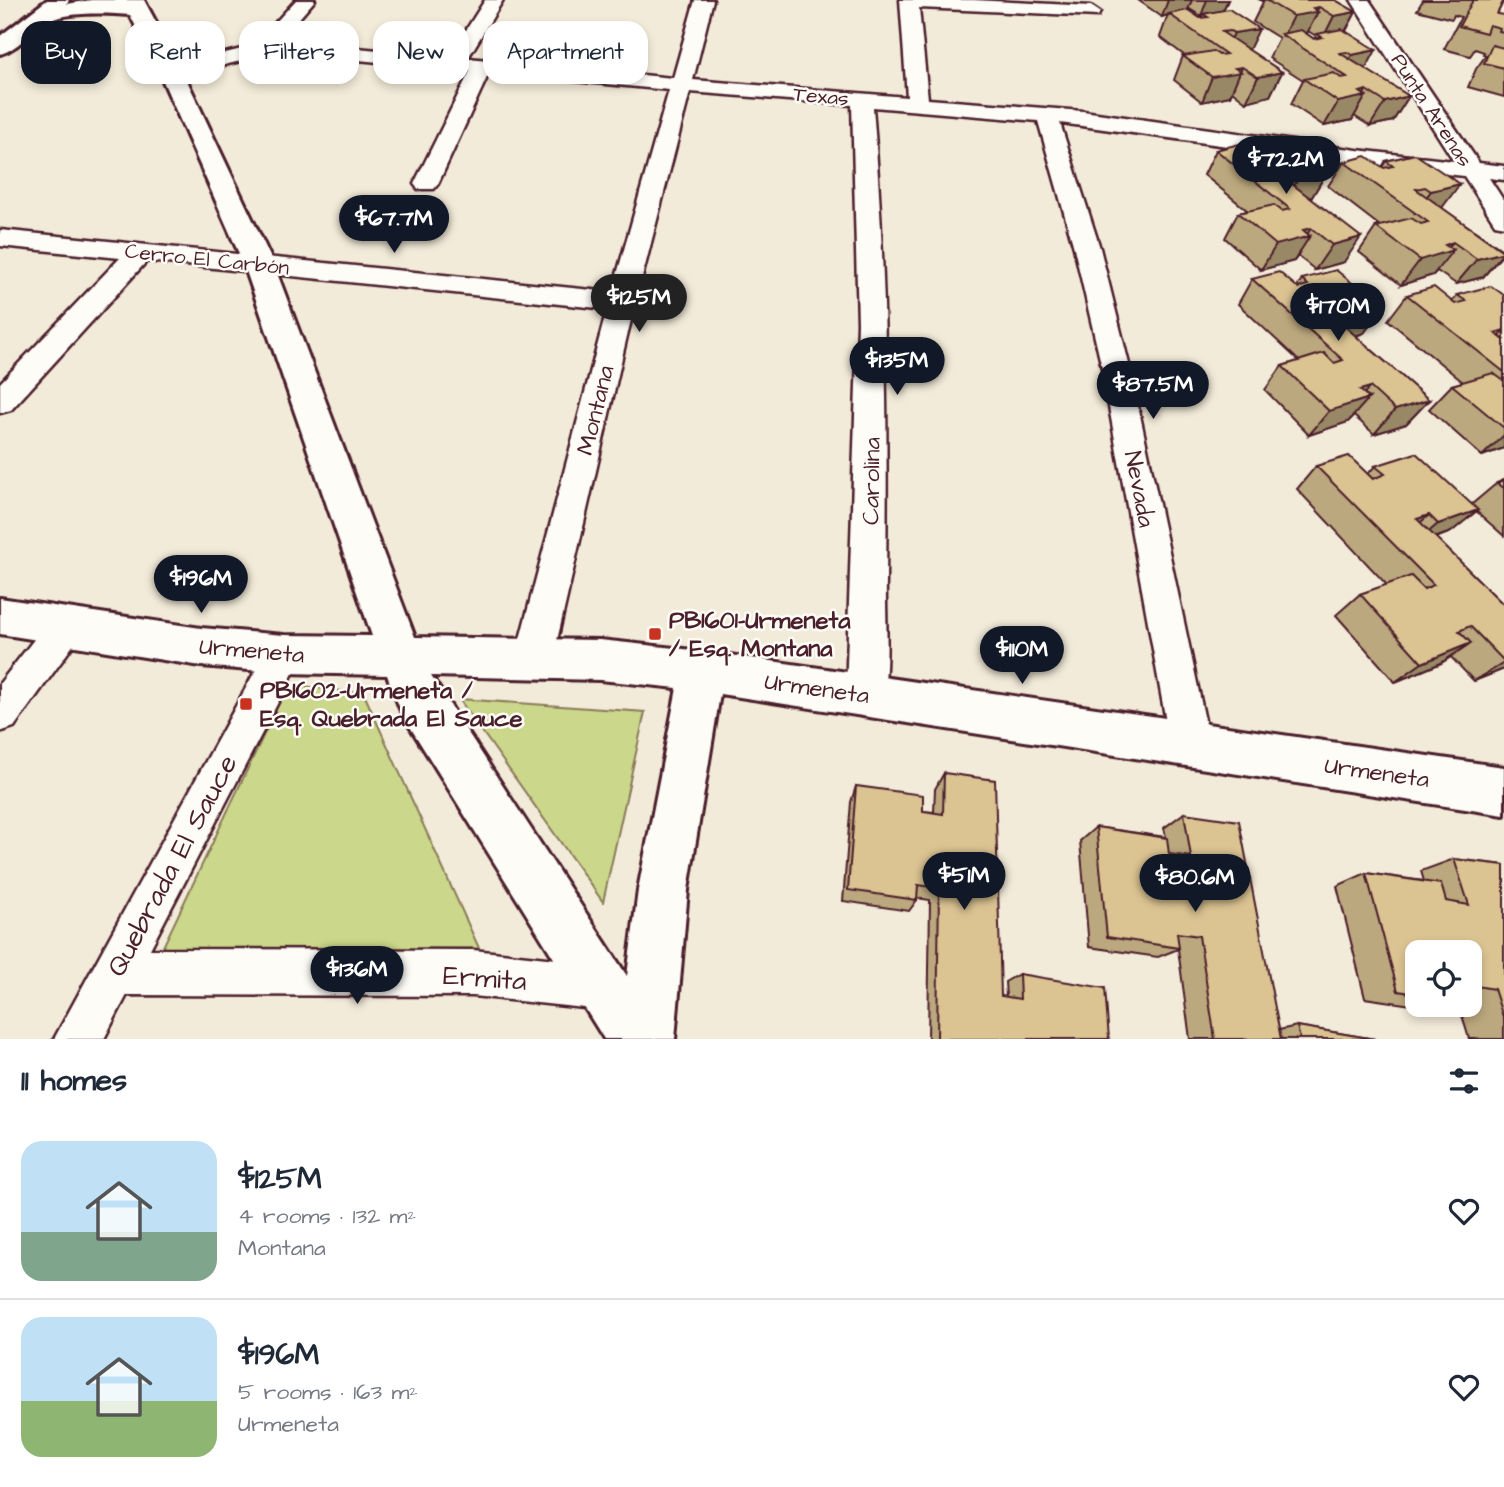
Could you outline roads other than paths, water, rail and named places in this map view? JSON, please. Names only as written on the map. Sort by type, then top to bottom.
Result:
[{"type":"main road","points":[[0,47],[60,0]]},
{"type":"main road","points":[[40,16],[93,6],[135,5],[144,21]]},
{"type":"main road","points":[[176,84],[259,265],[399,657],[418,699],[636,1039]]},
{"type":"main road","name":"Urmeneta","points":[[0,616],[201,647],[284,654],[600,660],[702,671],[1504,790]]},
{"type":"main road","points":[[647,1039],[663,890],[702,671]]},
{"type":"street","points":[[287,21],[306,0]]},
{"type":"street","points":[[469,41],[494,0]]},
{"type":"street","name":"Montana","points":[[534,659],[622,302],[704,0]]},
{"type":"street","name":"Punta Arenas","points":[[1360,0],[1504,219]]},
{"type":"street","points":[[918,104],[909,1],[1091,12]]},
{"type":"street","name":"Texas","points":[[469,65],[1140,124],[1308,150],[1504,173]]},
{"type":"street","points":[[426,184],[482,66]]},
{"type":"street","name":"Carolina","points":[[862,100],[871,246],[872,360],[864,695]]},
{"type":"street","name":"Nevada","points":[[1047,115],[1073,199],[1107,329],[1190,744]]},
{"type":"street","name":"Cerro El Carbón","points":[[0,238],[622,302]]},
{"type":"street","points":[[0,402],[140,253]]},
{"type":"street","points":[[0,714],[66,626]]},
{"type":"street","name":"Quebrada El Sauce","points":[[78,1039],[284,654]]},
{"type":"street","name":"Ermita","points":[[114,972],[473,973],[603,987]]},
{"type":"place","name":"PB1601-Urmeneta / Esq. Montana","points":[[655,634]]},
{"type":"place","name":"PB1602-Urmeneta / Esq. Quebrada El Sauce","points":[[246,704]]}]
